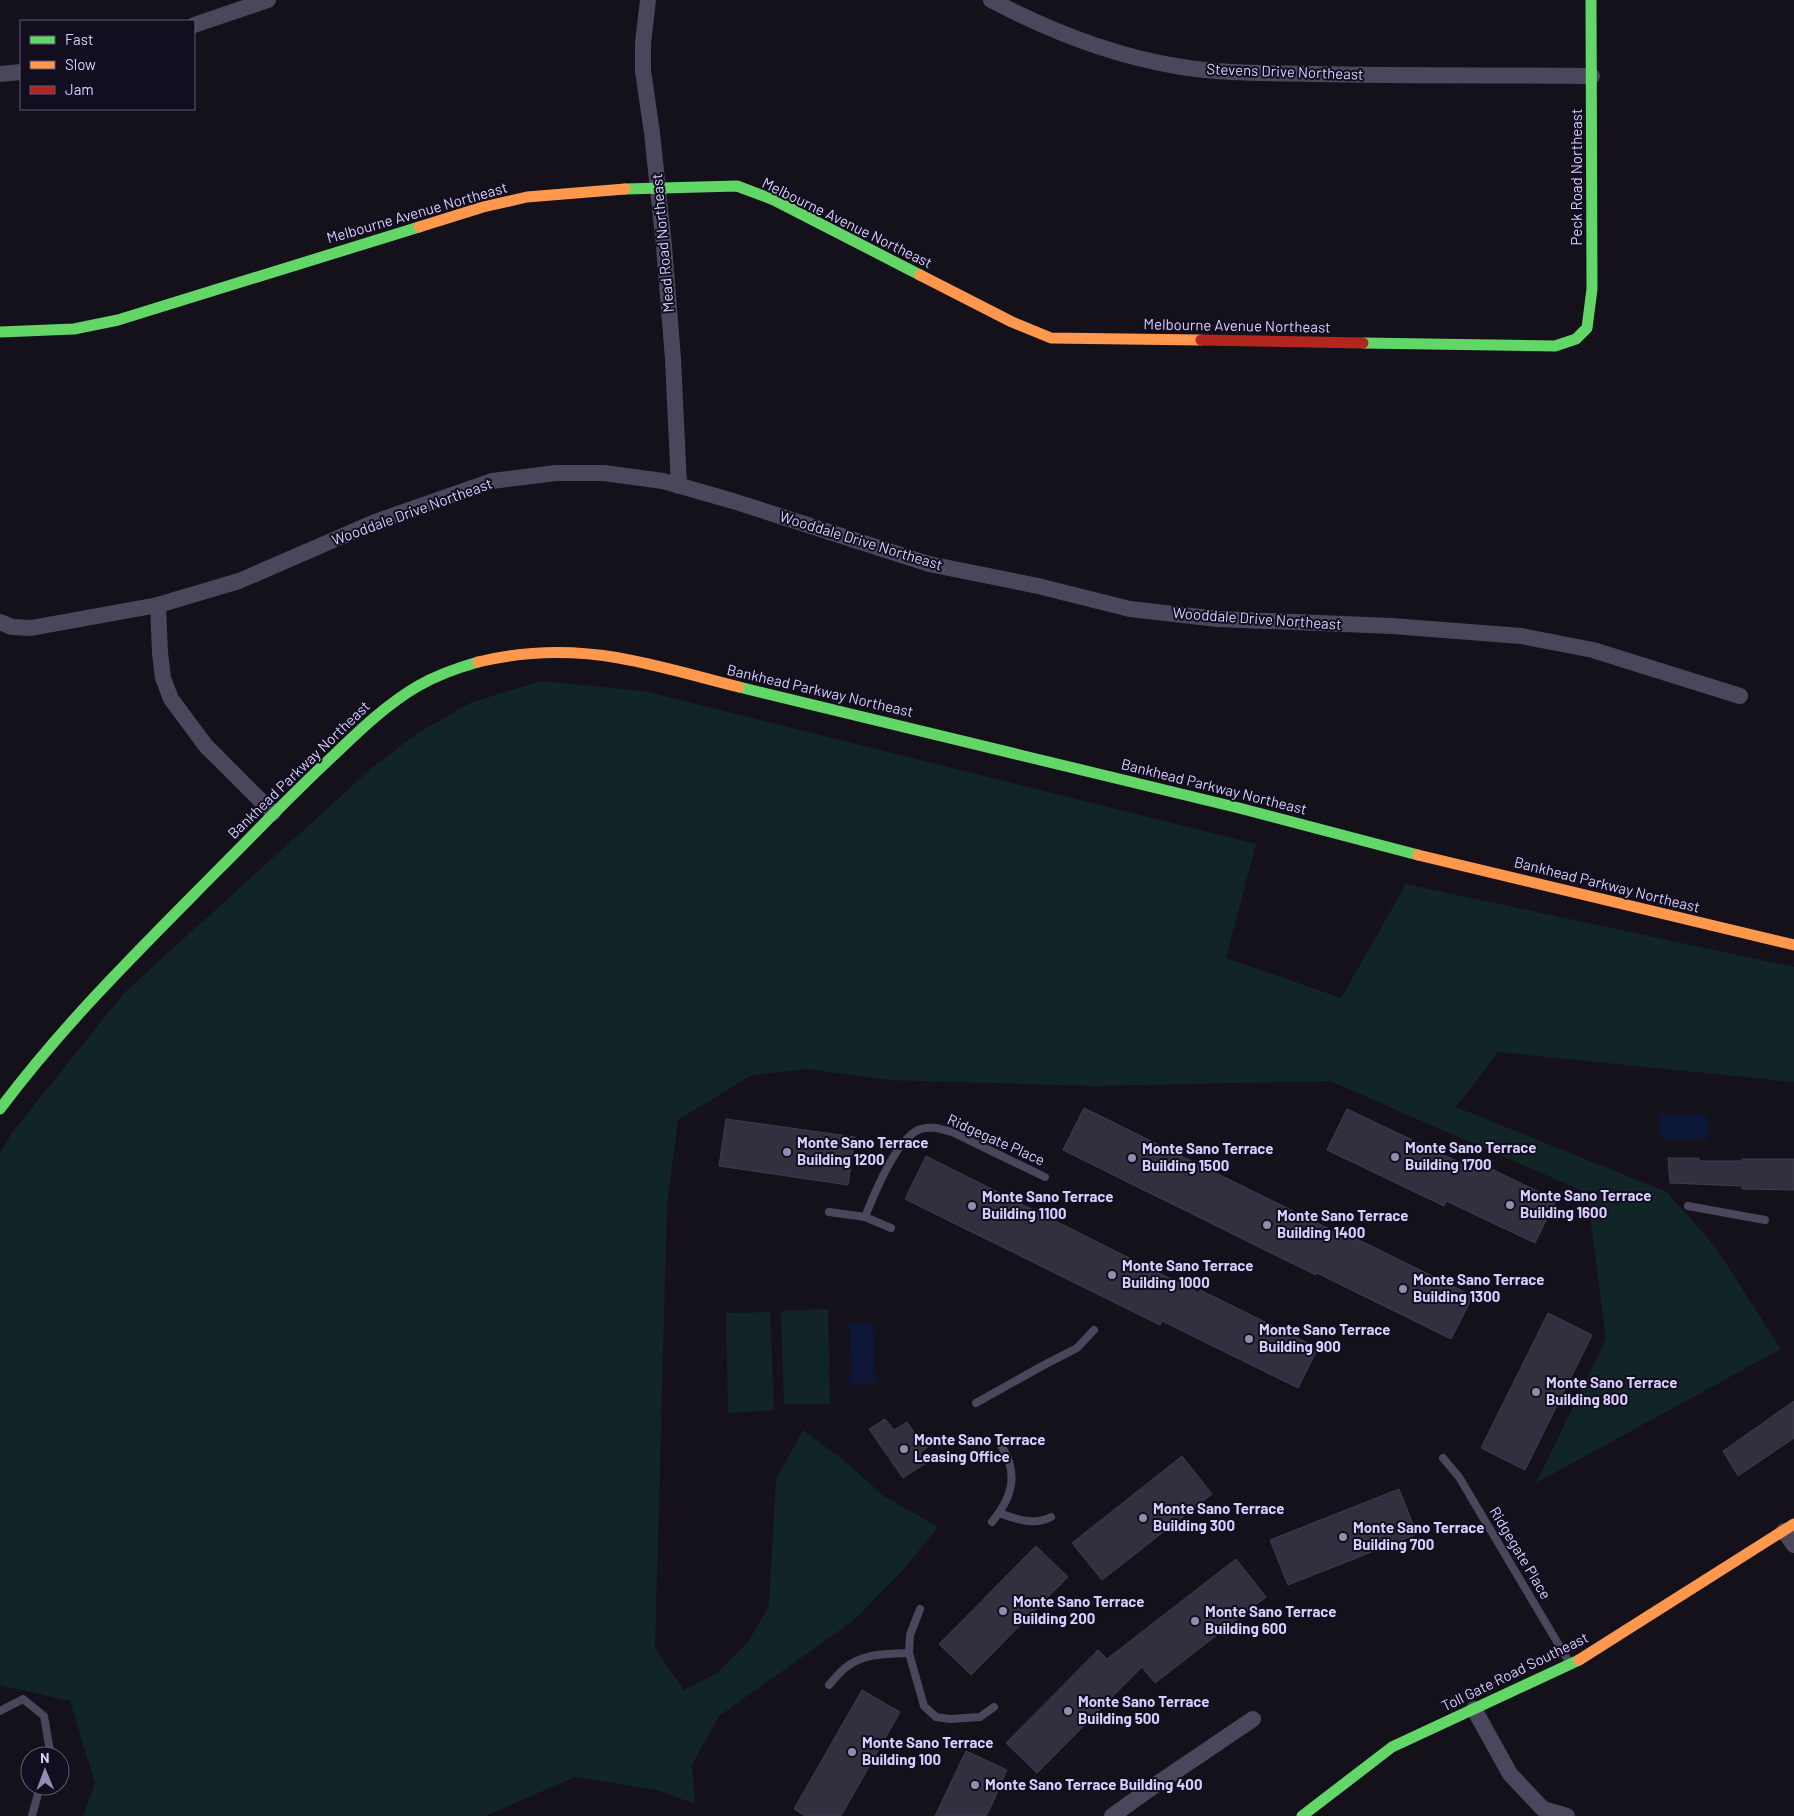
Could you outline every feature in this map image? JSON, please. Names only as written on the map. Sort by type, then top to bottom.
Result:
[{"type":"street","points":[[195,25],[268,0]]},
{"type":"street","name":"Mead Road Northeast","points":[[648,0],[643,43],[643,71],[658,188],[673,359],[679,486]]},
{"type":"street","name":"Stevens Drive Northeast","points":[[991,0],[1062,35],[1131,56],[1176,67],[1228,72],[1360,75],[1592,76]]},
{"type":"street","name":"Peck Road Northeast","points":[[1567,342],[1576,339],[1587,328],[1592,289],[1591,0]]},
{"type":"street","points":[[0,74],[20,72]]},
{"type":"street","name":"Melbourne Avenue Northeast","points":[[0,332],[74,329],[118,320],[483,207],[527,197],[614,190],[737,186],[764,197],[1012,322],[1050,338],[1555,346],[1567,342]]},
{"type":"street","name":"Wooddale Drive Northeast","points":[[0,622],[12,627],[32,628],[158,606],[239,581],[375,522],[492,481],[556,473],[604,473],[663,481],[733,501],[930,564],[1038,586],[1130,609],[1218,619],[1392,626],[1521,636],[1593,650],[1740,696]]},
{"type":"street","points":[[158,606],[163,678],[171,700],[206,746],[273,813]]},
{"type":"street","name":"Bankhead Parkway Northeast","points":[[0,1109],[25,1074],[70,1021],[273,813],[370,720],[402,696],[433,678],[470,664],[497,657],[534,653],[572,653],[619,658],[1239,808],[1545,886],[1794,945]]},
{"type":"street","points":[[1789,1528],[1794,1545]]},
{"type":"street","name":"Toll Gate Road Southeast","points":[[1302,1816],[1392,1747],[1584,1658],[1789,1528]]},
{"type":"street","points":[[1474,1708],[1510,1774],[1543,1809],[1567,1816]]},
{"type":"street","points":[[1112,1816],[1253,1719]]},
{"type":"lane","name":"Ridgegate Place","points":[[864,1216],[889,1164],[903,1143],[918,1130],[937,1127],[952,1132],[1045,1177]]},
{"type":"lane","points":[[1688,1206],[1765,1220]]},
{"type":"lane","points":[[829,1212],[864,1216],[890,1228]]},
{"type":"lane","points":[[976,1403],[1077,1348],[1094,1330]]},
{"type":"lane","points":[[992,1522],[1008,1499],[1012,1484],[1012,1469],[1009,1458],[1002,1447]]},
{"type":"lane","name":"Ridgegate Place","points":[[1442,1458],[1459,1477],[1570,1664]]},
{"type":"lane","points":[[999,1513],[1021,1521],[1043,1522],[1051,1517]]},
{"type":"lane","points":[[920,1609],[910,1635],[909,1653],[924,1706],[936,1717],[950,1719],[980,1717],[994,1707]]},
{"type":"lane","points":[[829,1685],[846,1667],[864,1657],[909,1653]]},
{"type":"lane","points":[[0,1711],[23,1699],[44,1716],[49,1746]]},
{"type":"lane","points":[[32,1816],[37,1796]]},
{"type":"green space","points":[[541,681],[644,691],[1256,844],[1226,958],[1341,998],[1406,884],[1794,967],[1794,1082],[1498,1052],[1456,1107],[1667,1192],[1716,1248],[1781,1349],[1536,1483],[1606,1339],[1587,1193],[1330,1081],[1096,1086],[889,1080],[806,1069],[752,1075],[678,1120],[667,1206],[655,1648],[684,1690],[717,1673],[748,1642],[769,1606],[776,1479],[803,1430],[847,1463],[884,1496],[938,1527],[904,1569],[854,1620],[719,1716],[692,1765],[695,1804],[657,1790],[575,1777],[485,1816],[83,1816],[95,1783],[70,1701],[0,1685],[0,1152],[14,1130],[125,992],[374,766],[418,733],[470,703]]},
{"type":"green space","points":[[828,1309],[830,1404],[784,1404],[781,1311]]},
{"type":"green space","points":[[770,1312],[774,1410],[728,1413],[726,1313]]},
{"type":"water","points":[[1659,1113],[1708,1115],[1708,1140],[1660,1139]]},
{"type":"water","points":[[873,1322],[875,1375],[878,1383],[850,1385],[849,1378],[852,1377],[849,1323]]},
{"type":"building","points":[[1084,1108],[1354,1241],[1355,1238],[1473,1296],[1451,1339],[1317,1273],[1316,1275],[1281,1258],[1063,1150]]},
{"type":"building","points":[[1347,1109],[1482,1173],[1485,1166],[1556,1200],[1535,1243],[1446,1201],[1444,1206],[1327,1150]]},
{"type":"building","name":"Monte Sano Terrace Building 1200","points":[[726,1119],[855,1137],[848,1185],[719,1166]]},
{"type":"building","points":[[926,1156],[1199,1293],[1200,1290],[1318,1348],[1298,1388],[1162,1321],[1160,1325],[905,1199]]},
{"type":"building","points":[[1668,1158],[1699,1158],[1699,1161],[1794,1159],[1794,1190],[1742,1189],[1742,1186],[1670,1183]]},
{"type":"building","name":"Monte Sano Terrace Building 800","points":[[1548,1313],[1592,1335],[1525,1470],[1481,1448]]},
{"type":"building","points":[[1794,1401],[1794,1438],[1738,1476],[1723,1451]]},
{"type":"building","name":"Monte Sano Terrace Leasing Office","points":[[885,1419],[894,1430],[907,1422],[918,1438],[922,1435],[929,1446],[920,1453],[926,1463],[903,1478],[869,1429]]},
{"type":"building","name":"Monte Sano Terrace Building 300","points":[[1182,1456],[1212,1494],[1102,1580],[1072,1543]]},
{"type":"building","name":"Monte Sano Terrace Building 700","points":[[1399,1489],[1417,1534],[1288,1585],[1270,1540]]},
{"type":"building","name":"Monte Sano Terrace Building 200","points":[[1036,1546],[1068,1577],[971,1675],[939,1644]]},
{"type":"building","points":[[1236,1559],[1266,1597],[1155,1683],[1142,1667],[1037,1773],[1006,1743],[1098,1650],[1107,1659]]},
{"type":"building","name":"Monte Sano Terrace Building 100","points":[[862,1690],[900,1712],[841,1816],[805,1816],[794,1809]]},
{"type":"building","name":"Monte Sano Terrace Building 400","points":[[966,1751],[1007,1770],[994,1800],[986,1816],[935,1816]]},
{"type":"traffic: fast","points":[[1363,343],[1555,346],[1576,339],[1587,328],[1592,289],[1591,0]]},
{"type":"traffic: fast","points":[[625,189],[737,186],[774,200],[920,275]]},
{"type":"traffic: fast","points":[[0,332],[74,329],[118,320],[419,227]]},
{"type":"traffic: fast","points":[[0,1109],[51,1046],[105,986],[304,783],[354,736],[385,709],[418,686],[432,678],[478,662]]},
{"type":"traffic: fast","points":[[739,687],[1239,808],[1418,855]]},
{"type":"traffic: fast","points":[[1302,1816],[1392,1747],[1579,1660]]},
{"type":"traffic: slow","points":[[419,227],[483,207],[527,197],[625,189]]},
{"type":"traffic: slow","points":[[920,275],[1012,322],[1051,338],[1201,340]]},
{"type":"traffic: slow","points":[[478,662],[530,654],[602,655],[739,687]]},
{"type":"traffic: slow","points":[[1418,855],[1794,945]]},
{"type":"traffic: slow","points":[[1579,1660],[1794,1524]]},
{"type":"traffic: jam","points":[[1201,340],[1363,343]]},
{"type":"place","name":"Monte Sano Terrace Building 1200","points":[[787,1152]]},
{"type":"place","name":"Monte Sano Terrace Building 1700","points":[[1395,1157]]},
{"type":"place","name":"Monte Sano Terrace Building 1500","points":[[1132,1158]]},
{"type":"place","name":"Monte Sano Terrace Building 1600","points":[[1510,1205]]},
{"type":"place","name":"Monte Sano Terrace Building 1100","points":[[972,1206]]},
{"type":"place","name":"Monte Sano Terrace Building 1400","points":[[1267,1225]]},
{"type":"place","name":"Monte Sano Terrace Building 1000","points":[[1112,1275]]},
{"type":"place","name":"Monte Sano Terrace Building 1300","points":[[1403,1289]]},
{"type":"place","name":"Monte Sano Terrace Building 900","points":[[1249,1339]]},
{"type":"place","name":"Monte Sano Terrace Building 800","points":[[1536,1392]]},
{"type":"place","name":"Monte Sano Terrace Leasing Office","points":[[904,1449]]},
{"type":"place","name":"Monte Sano Terrace Building 300","points":[[1143,1518]]},
{"type":"place","name":"Monte Sano Terrace Building 700","points":[[1343,1537]]},
{"type":"place","name":"Monte Sano Terrace Building 200","points":[[1003,1611]]},
{"type":"place","name":"Monte Sano Terrace Building 600","points":[[1195,1621]]},
{"type":"place","name":"Monte Sano Terrace Building 500","points":[[1068,1711]]},
{"type":"place","name":"Monte Sano Terrace Building 100","points":[[852,1752]]},
{"type":"place","name":"Monte Sano Terrace Building 400","points":[[975,1785]]}]
